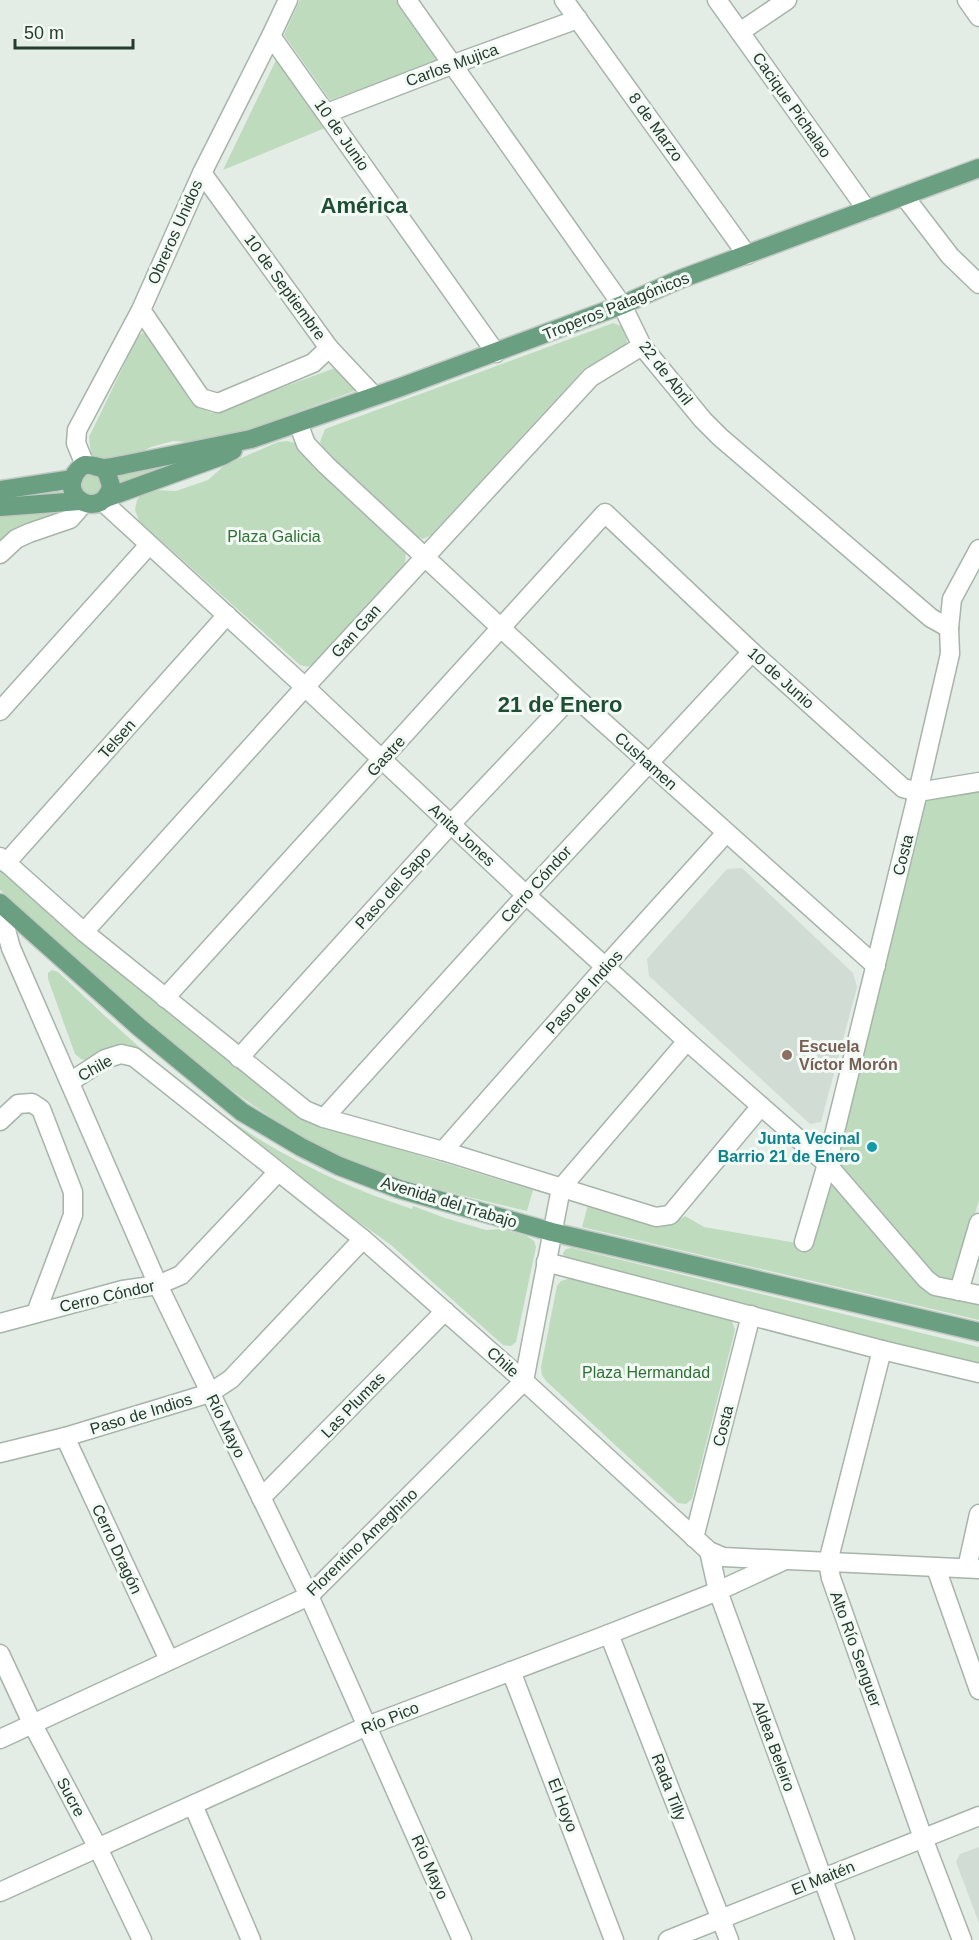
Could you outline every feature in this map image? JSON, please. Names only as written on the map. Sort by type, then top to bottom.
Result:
[{"type":"main road","name":"Troperos Patagónicos","points":[[94,467],[251,439],[496,353],[622,305],[678,280],[979,168]]},
{"type":"main road","name":"Troperos Patagónicos","points":[[0,507],[82,502],[92,504],[222,456],[251,439]]},
{"type":"main road","points":[[82,502],[72,490],[73,479],[77,471],[94,467],[110,479],[109,492],[104,500]]},
{"type":"main road","points":[[0,490],[73,479]]},
{"type":"main road","name":"Avenida del Trabajo","points":[[0,903],[139,1027],[242,1112],[301,1148],[339,1166],[399,1190],[552,1232],[979,1332]]},
{"type":"street","name":"Obreros Unidos","points":[[94,467],[76,442],[78,430],[141,309],[202,173],[288,0]]},
{"type":"street","name":"22 de Abril","points":[[407,0],[622,305],[642,346],[703,420],[931,618],[949,628]]},
{"type":"street","name":"8 de Marzo","points":[[564,0],[747,255]]},
{"type":"street","name":"Cacique Pichalao","points":[[717,0],[867,210]]},
{"type":"street","points":[[740,32],[787,0]]},
{"type":"street","points":[[967,0],[979,17]]},
{"type":"street","name":"Carlos Mujica","points":[[327,113],[578,19]]},
{"type":"street","name":"10 de Junio","points":[[271,36],[496,353]]},
{"type":"street","name":"10 de Septiembre","points":[[202,173],[329,348],[374,396]]},
{"type":"street","points":[[904,196],[950,256],[979,284]]},
{"type":"street","points":[[141,309],[201,398],[218,403],[313,363],[329,348]]},
{"type":"street","name":"Gan Gan","points":[[84,932],[424,556],[591,377],[642,346]]},
{"type":"street","name":"Cushamen","points":[[298,423],[306,444],[319,458],[573,695],[876,966]]},
{"type":"street","name":"Anita Jones","points":[[104,500],[526,895],[827,1164]]},
{"type":"street","points":[[0,554],[16,539],[69,519],[82,502]]},
{"type":"street","name":"10 de Junio","points":[[605,513],[752,652],[897,783],[903,788],[918,792]]},
{"type":"street","name":"Gastre","points":[[165,998],[605,513]]},
{"type":"street","points":[[0,711],[149,544]]},
{"type":"street","name":"Costa","points":[[804,1242],[827,1164],[950,654],[949,628],[952,599],[979,549]]},
{"type":"street","name":"Telsen","points":[[3,860],[227,615]]},
{"type":"street","name":"Cerro Cóndor","points":[[324,1118],[648,762],[752,652]]},
{"type":"street","name":"Paso del Sapo","points":[[239,1058],[450,825],[573,695]]},
{"type":"street","points":[[918,792],[979,782]]},
{"type":"street","name":"Paso de Indios","points":[[443,1151],[726,833]]},
{"type":"street","points":[[3,860],[84,932],[239,1058],[305,1110],[324,1118],[443,1151],[656,1217],[670,1215],[761,1106]]},
{"type":"street","name":"Río Mayo","points":[[0,909],[11,948],[158,1285],[309,1596],[462,1940]]},
{"type":"street","points":[[524,1382],[561,1188],[687,1041]]},
{"type":"street","name":"Chile","points":[[70,1082],[105,1059],[121,1054],[134,1057],[363,1239],[709,1551],[723,1557],[973,1569]]},
{"type":"street","points":[[0,1121],[18,1104],[32,1103],[41,1109],[72,1192],[73,1215],[36,1313]]},
{"type":"street","points":[[827,1164],[926,1279],[935,1286],[979,1295]]},
{"type":"street","name":"Cerro Cóndor","points":[[0,1323],[123,1290],[158,1285],[181,1275],[278,1172]]},
{"type":"street","points":[[959,1292],[979,1223]]},
{"type":"street","name":"Paso de Indios","points":[[0,1454],[210,1393],[231,1379],[363,1239]]},
{"type":"street","points":[[546,1262],[882,1350],[979,1373]]},
{"type":"street","name":"Las Plumas","points":[[261,1498],[445,1311]]},
{"type":"street","name":"Costa","points":[[694,1538],[751,1315]]},
{"type":"street","name":"Alto Río Senguer","points":[[882,1350],[828,1562],[831,1578],[923,1838],[962,1940]]},
{"type":"street","name":"Florentino Ameghino","points":[[0,1738],[33,1725],[309,1596],[524,1382]]},
{"type":"street","name":"Cerro Dragón","points":[[64,1437],[169,1660]]},
{"type":"street","points":[[973,1569],[979,1514]]},
{"type":"street","name":"Aldea Beleiro","points":[[709,1551],[718,1591],[845,1940]]},
{"type":"street","name":"Río Pico","points":[[0,1892],[367,1726],[718,1591],[786,1560]]},
{"type":"street","points":[[936,1568],[979,1690]]},
{"type":"street","name":"Rada Tilly","points":[[609,1634],[729,1940]]},
{"type":"street","name":"Sucre","points":[[0,1654],[33,1725],[98,1848],[142,1940]]},
{"type":"street","name":"El Hoyo","points":[[511,1671],[614,1940]]},
{"type":"street","points":[[193,1805],[251,1940]]},
{"type":"street","name":"El Maitén","points":[[668,1940],[979,1816]]},
{"type":"shaded area","name":"Escuela Víctor Morón","points":[[742,868],[853,973],[857,987],[821,1122],[810,1124],[649,976],[647,959],[727,869]]},
{"type":"shaded area","points":[[979,1847],[979,1923],[956,1862],[960,1854]]},
{"type":"green space","points":[[300,0],[397,0],[440,61],[330,100],[284,35]]},
{"type":"green space","points":[[277,58],[325,128],[223,170]]},
{"type":"green space","points":[[613,323],[621,326],[626,334],[627,342],[622,349],[585,368],[431,535],[423,539],[414,536],[323,448],[320,442],[325,429]]},
{"type":"green space","points":[[143,333],[148,334],[192,404],[212,413],[335,368],[345,371],[357,390],[222,439],[206,443],[173,441],[151,447],[130,457],[97,461],[91,454],[89,437],[138,336]]},
{"type":"green space","name":"Plaza Galicia","points":[[287,441],[303,448],[406,550],[405,564],[321,660],[308,666],[300,665],[139,521],[135,510],[137,500],[142,494],[153,490],[176,491],[208,480],[225,465],[278,442]]},
{"type":"green space","points":[[199,458],[121,485],[118,473]]},
{"type":"green space","points":[[91,474],[99,477],[102,485],[99,493],[91,496],[83,493],[80,485],[83,477]]},
{"type":"green space","points":[[61,510],[61,513],[0,544],[0,513]]},
{"type":"green space","points":[[979,790],[979,1200],[958,1272],[954,1282],[947,1284],[931,1275],[840,1164],[838,1156],[924,803],[934,797]]},
{"type":"green space","points":[[0,868],[82,942],[303,1120],[533,1190],[527,1211],[427,1186],[354,1162],[303,1137],[249,1103],[174,1044],[0,890]]},
{"type":"green space","points":[[52,970],[58,972],[181,1083],[262,1141],[335,1179],[412,1209],[413,1206],[486,1230],[502,1229],[527,1236],[534,1241],[536,1247],[516,1342],[511,1346],[503,1345],[391,1245],[306,1184],[137,1054],[88,1061],[81,1059],[75,1054],[48,979],[48,973]]},
{"type":"green space","points":[[830,1179],[908,1269],[979,1302],[979,1320],[582,1227],[588,1205],[663,1224],[674,1223],[685,1216],[704,1227],[808,1245]]},
{"type":"green space","points":[[572,1248],[979,1347],[979,1365],[564,1259],[563,1253],[566,1249]]},
{"type":"green space","name":"Plaza Hermandad","points":[[571,1278],[725,1315],[732,1321],[735,1330],[692,1499],[686,1504],[678,1503],[542,1375],[541,1367],[557,1286],[561,1281]]},
{"type":"place","name":"Escuela Víctor Morón","points":[[787,1055]]},
{"type":"place","name":"Junta Vecinal Barrio 21 de Enero","points":[[872,1147]]},
{"type":"district","name":"América","points":[[364,205]]},
{"type":"district","name":"21 de Enero","points":[[560,704]]}]
